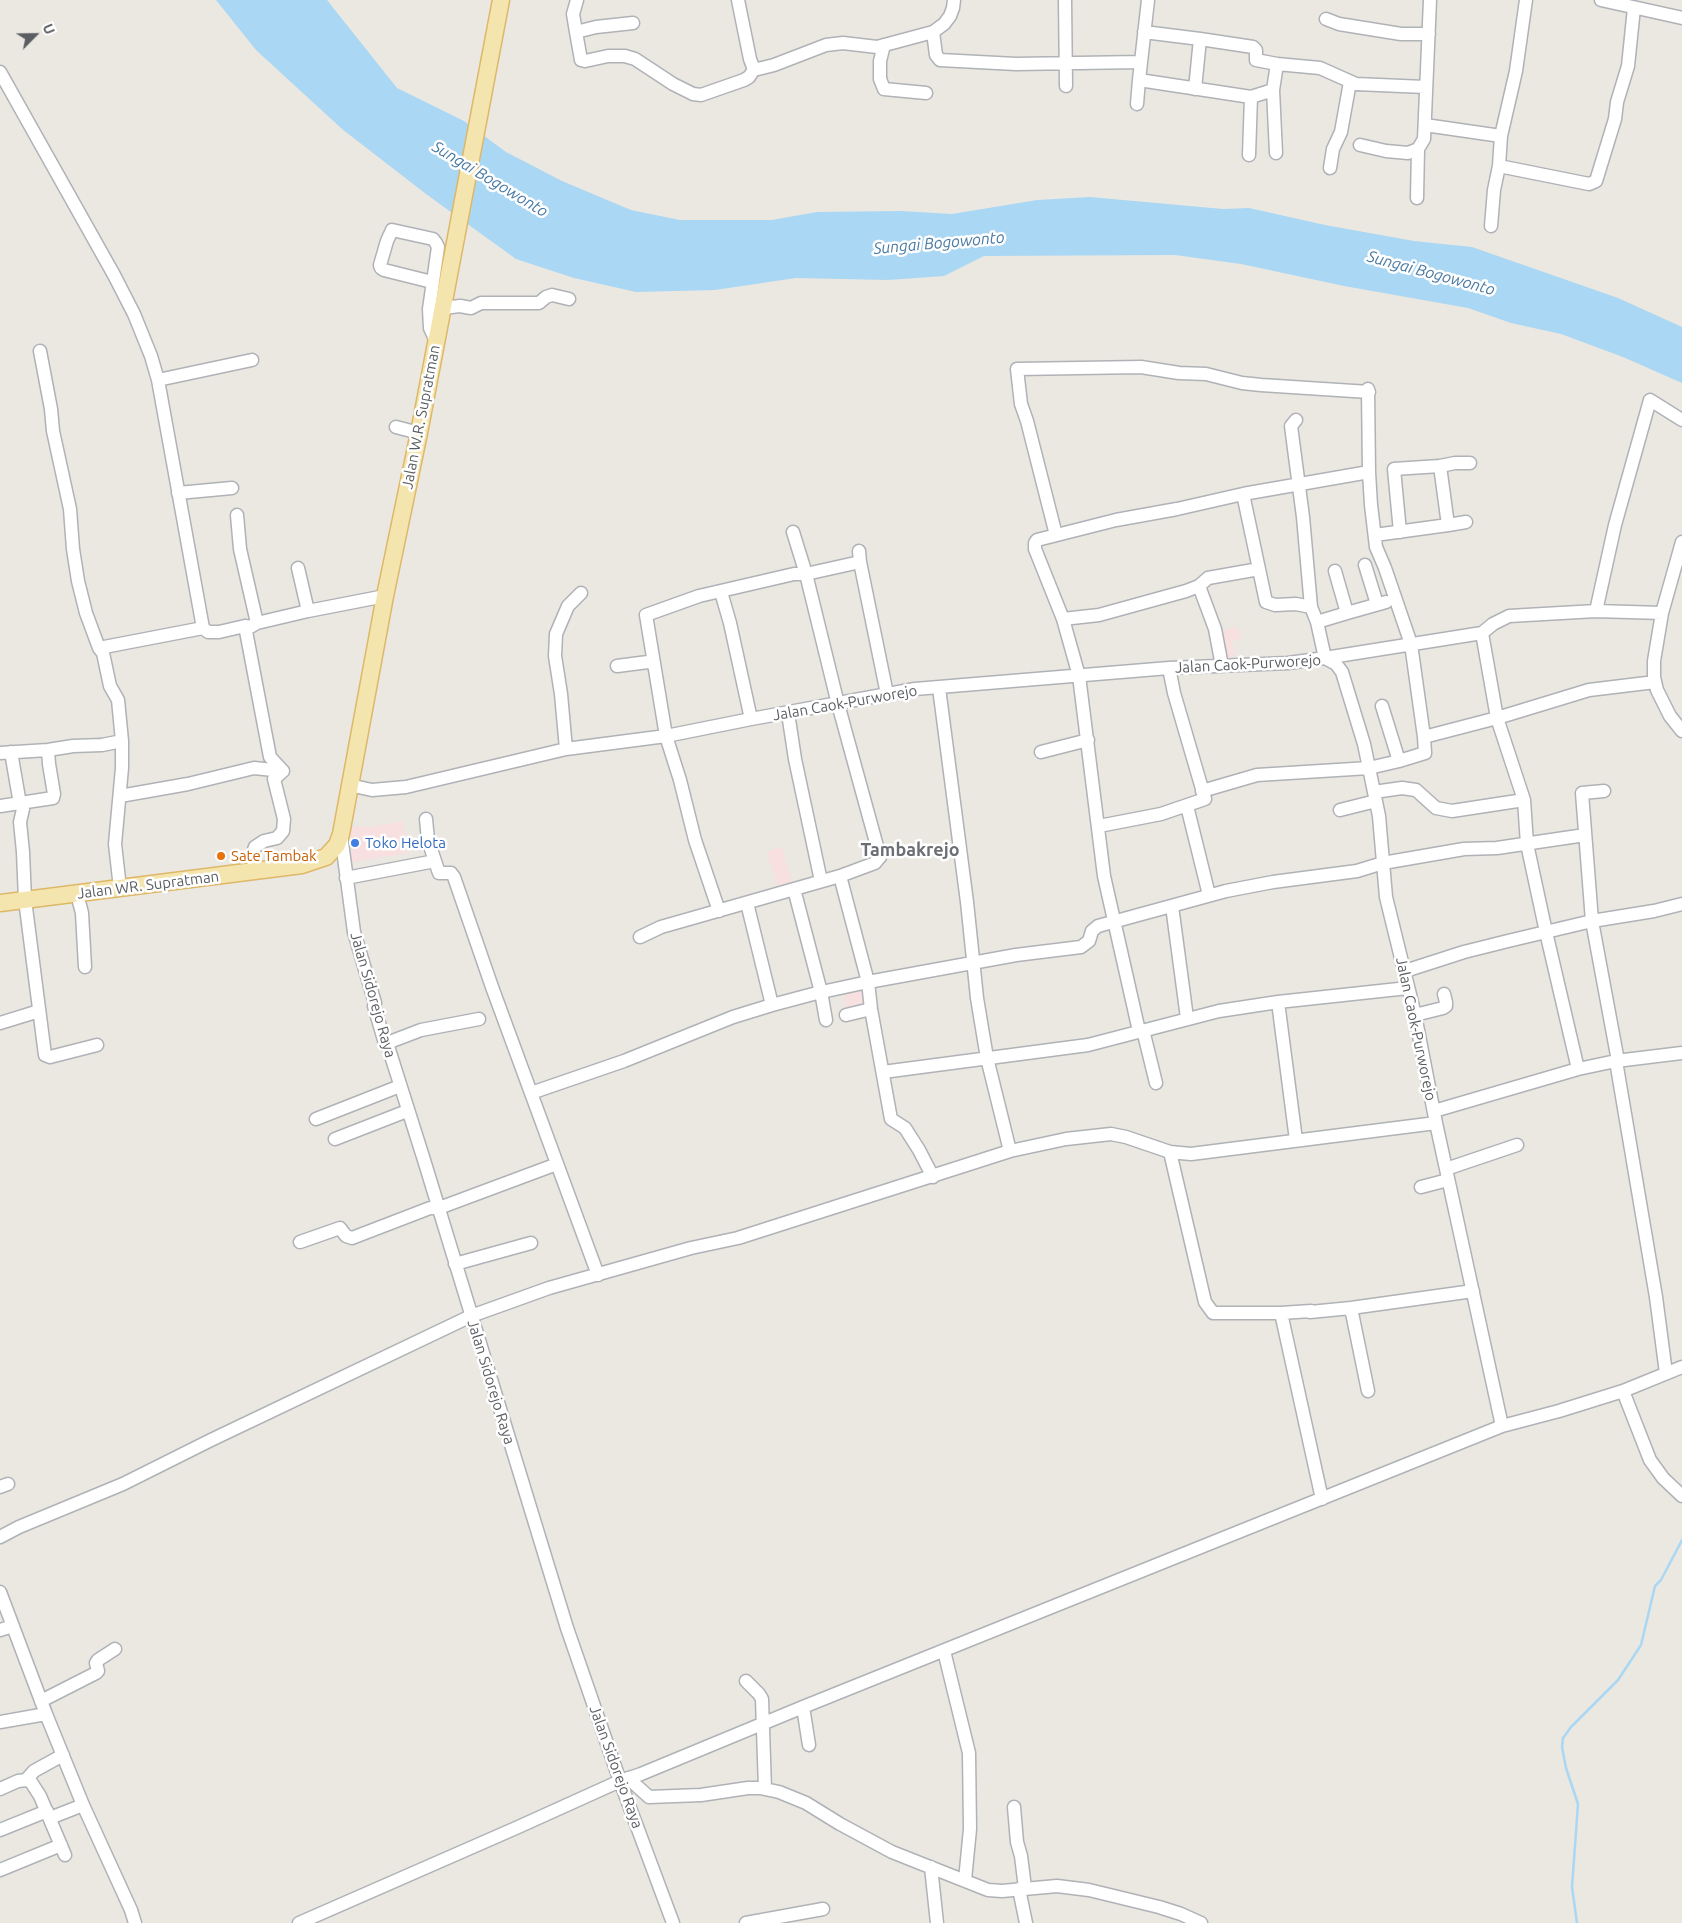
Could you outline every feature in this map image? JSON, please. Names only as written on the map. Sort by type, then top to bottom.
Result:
[{"type":"main road","name":"Jalan W.R. Supratman","points":[[341,834],[385,596],[419,433],[501,0]]},
{"type":"main road","name":"Jalan WR. Supratman","points":[[0,904],[302,866],[326,857],[332,851],[341,834]]},
{"type":"street","points":[[577,0],[573,14],[581,60],[585,61],[608,56],[625,56],[635,59],[673,84],[693,94],[701,95],[730,86],[749,77],[756,68]]},
{"type":"street","points":[[738,0],[750,59],[756,68]]},
{"type":"street","points":[[756,68],[774,65],[826,45],[843,43],[873,47],[933,32],[944,24],[950,16],[954,0]]},
{"type":"street","points":[[1064,0],[1066,86]]},
{"type":"street","points":[[1138,104],[1140,62],[1148,0]]},
{"type":"street","points":[[1417,198],[1418,149],[1424,139],[1425,125],[1430,0]]},
{"type":"street","points":[[1491,226],[1494,190],[1499,166],[1500,136],[1516,71],[1526,0]]},
{"type":"street","points":[[1601,0],[1634,8],[1658,6],[1682,18]]},
{"type":"street","points":[[1499,166],[1589,184],[1596,181],[1615,119],[1617,102],[1628,66],[1634,8]]},
{"type":"street","points":[[1326,19],[1340,24],[1394,33],[1428,34]]},
{"type":"street","points":[[576,32],[633,22]]},
{"type":"street","points":[[933,32],[936,55],[940,60],[1016,64],[1140,62]]},
{"type":"street","points":[[1144,32],[1254,47],[1256,50],[1256,60],[1320,68],[1350,82],[1426,87]]},
{"type":"street","points":[[1195,89],[1200,39]]},
{"type":"street","points":[[884,45],[880,61],[880,79],[884,89],[926,93]]},
{"type":"street","points":[[1276,152],[1273,90],[1277,64]]},
{"type":"street","points":[[0,72],[114,275],[148,348],[158,380],[203,628],[208,632],[219,632],[308,611],[385,596]]},
{"type":"street","points":[[1139,80],[1251,97],[1273,90]]},
{"type":"street","points":[[1330,168],[1333,149],[1341,132],[1350,82]]},
{"type":"street","points":[[1249,155],[1251,97]]},
{"type":"street","points":[[1425,125],[1500,136]]},
{"type":"street","points":[[1360,145],[1401,153],[1418,149]]},
{"type":"street","points":[[432,282],[381,268],[380,265],[392,230],[433,239],[438,247],[429,309],[430,328],[436,341]]},
{"type":"street","points":[[443,308],[460,306],[471,308],[481,303],[539,303],[546,297],[552,296],[569,299]]},
{"type":"street","points":[[40,351],[70,509],[78,581],[86,613],[99,648],[103,653],[110,686],[118,700],[122,741],[120,796],[115,844],[120,888]]},
{"type":"street","points":[[158,380],[252,360]]},
{"type":"street","points":[[1056,534],[1028,421],[1021,404],[1017,369],[1141,368],[1206,374],[1260,386],[1368,390],[1371,506],[1376,547],[1385,568],[1410,644],[1425,753],[1369,768],[1270,773],[1250,776],[1202,791]]},
{"type":"street","points":[[1596,611],[1615,525],[1650,400],[1682,420]]},
{"type":"street","points":[[1296,420],[1292,426],[1310,607],[1317,622],[1325,658],[1482,633],[1493,624],[1508,616],[1596,611],[1662,614]]},
{"type":"street","points":[[396,427],[419,433]]},
{"type":"street","points":[[1400,532],[1394,468],[1440,466],[1455,462],[1470,463]]},
{"type":"street","points":[[1440,466],[1448,525]]},
{"type":"street","points":[[1156,1083],[1141,1031],[1104,876],[1080,676],[1063,620],[1035,549],[1035,543],[1037,540],[1056,534],[1116,520],[1299,483],[1370,472]]},
{"type":"street","points":[[178,493],[232,488]]},
{"type":"street","points":[[1244,494],[1266,602],[1269,604],[1296,604],[1310,607]]},
{"type":"street","points":[[237,515],[240,549],[270,757],[283,771]]},
{"type":"street","points":[[1375,535],[1466,522]]},
{"type":"street","points":[[640,937],[660,927],[840,876],[875,863],[880,857],[838,704],[806,574],[793,532]]},
{"type":"street","points":[[1682,542],[1662,614],[1654,661],[1657,690],[1670,716],[1682,731]]},
{"type":"street","points":[[720,911],[695,840],[680,780],[666,736],[646,615],[699,596],[794,574],[806,574],[860,556],[887,694]]},
{"type":"street","points":[[1317,622],[1382,603],[1365,565]]},
{"type":"street","points":[[298,568],[308,611]]},
{"type":"street","points":[[1063,620],[1099,615],[1186,592],[1199,586],[1208,578],[1259,569]]},
{"type":"street","points":[[1334,572],[1347,613]]},
{"type":"street","points":[[1199,586],[1215,629],[1222,666]]},
{"type":"street","points":[[721,592],[730,623],[751,718]]},
{"type":"street","points":[[566,749],[555,656],[556,634],[568,606],[581,593]]},
{"type":"street","points":[[99,648],[203,628]]},
{"type":"street","points":[[1482,633],[1496,718],[1524,800],[1527,844],[1578,1069]]},
{"type":"street","name":"Jalan Caok-Purworejo","points":[[350,785],[372,790],[406,787],[566,749],[666,736],[751,718],[788,713],[915,689],[1169,668],[1288,663],[1325,658],[1336,664],[1342,672],[1364,744],[1379,816],[1386,897],[1415,1015],[1447,1174],[1502,1426]]},
{"type":"street","points":[[617,666],[654,664]]},
{"type":"street","points":[[1099,826],[1161,814],[1187,806],[1204,798],[1174,693],[1169,668]]},
{"type":"street","points":[[1424,737],[1589,690],[1655,682]]},
{"type":"street","points":[[938,688],[966,893],[977,998],[987,1058],[1010,1151]]},
{"type":"street","points":[[1382,706],[1399,761]]},
{"type":"street","points":[[788,713],[795,759],[821,881]]},
{"type":"street","points":[[1041,752],[1088,740]]},
{"type":"street","points":[[97,1045],[47,1057],[45,1055],[25,900],[20,822],[23,810],[6,753],[102,745],[122,741]]},
{"type":"street","points":[[0,806],[53,798],[48,750]]},
{"type":"street","points":[[120,796],[188,784],[254,768],[283,771]]},
{"type":"street","points":[[254,872],[252,855],[255,847],[264,841],[277,838],[283,831],[284,819],[274,779],[283,771]]},
{"type":"street","points":[[1340,810],[1402,788],[1416,790],[1436,808],[1452,811],[1524,800]]},
{"type":"street","points":[[1604,791],[1582,792],[1592,921],[1617,1061],[1666,1373]]},
{"type":"street","points":[[1187,806],[1209,895]]},
{"type":"street","points":[[426,819],[428,840],[434,861],[439,873],[453,874],[598,1275]]},
{"type":"street","name":"Jalan Sidorejo Raya","points":[[341,834],[356,939],[384,1040],[387,1044],[456,1264],[567,1628],[624,1779],[673,1923]]},
{"type":"street","points":[[531,1093],[624,1061],[725,1020],[772,1005],[868,982],[1016,955],[1081,946],[1089,942],[1095,927],[1209,895],[1273,882],[1357,871],[1383,863],[1464,849],[1497,848],[1585,835]]},
{"type":"street","points":[[346,878],[434,861]]},
{"type":"street","points":[[840,876],[868,982],[871,1009],[891,1119],[905,1128],[933,1177]]},
{"type":"street","points":[[794,889],[821,992],[826,1020]]},
{"type":"street","points":[[76,894],[82,913],[85,967]]},
{"type":"street","points":[[748,902],[772,1005]]},
{"type":"street","points":[[1405,971],[1464,952],[1546,932],[1682,904]]},
{"type":"street","points":[[1172,906],[1187,1018]]},
{"type":"street","points":[[883,1072],[1088,1045],[1187,1018],[1245,1006],[1408,988]]},
{"type":"street","points":[[1415,1015],[1446,1006],[1444,994]]},
{"type":"street","points":[[1278,1002],[1296,1140]]},
{"type":"street","points":[[846,1015],[871,1009]]},
{"type":"street","points":[[0,1023],[39,1011]]},
{"type":"street","points":[[387,1044],[421,1030],[479,1019]]},
{"type":"street","points":[[0,1537],[19,1527],[123,1484],[471,1316],[549,1288],[690,1248],[738,1238],[1010,1151],[1066,1139],[1112,1134],[1170,1152],[1191,1154],[1296,1140],[1435,1117],[1578,1069],[1617,1061],[1682,1053]]},
{"type":"street","points":[[316,1119],[400,1086]]},
{"type":"street","points":[[335,1139],[407,1111]]},
{"type":"street","points":[[1421,1187],[1517,1145]]},
{"type":"street","points":[[1170,1152],[1205,1302],[1213,1313],[1281,1313],[1351,1308],[1472,1291]]},
{"type":"street","points":[[300,1242],[340,1228],[346,1236],[352,1238],[430,1208],[438,1208],[557,1164]]},
{"type":"street","points":[[456,1264],[531,1243]]},
{"type":"street","points":[[1351,1308],[1368,1391]]},
{"type":"street","points":[[1281,1313],[1322,1499]]},
{"type":"street","points":[[299,1923],[624,1779],[763,1723],[1502,1426],[1622,1391],[1682,1367]]},
{"type":"street","points":[[1622,1391],[1650,1460],[1663,1478],[1682,1496]]},
{"type":"street","points":[[0,1592],[46,1714],[84,1805],[132,1910],[135,1923]]},
{"type":"street","points":[[0,1630],[13,1626]]},
{"type":"street","points":[[41,1701],[96,1673],[98,1660],[115,1650]]},
{"type":"street","points":[[944,1651],[969,1753],[970,1829],[965,1880]]},
{"type":"street","points":[[746,1682],[762,1699],[765,1789]]},
{"type":"street","points":[[803,1707],[809,1745]]},
{"type":"street","points":[[0,1722],[46,1714]]},
{"type":"street","points":[[0,1789],[9,1784],[26,1780],[34,1771],[63,1755]]},
{"type":"street","points":[[624,1779],[650,1796],[655,1797],[701,1795],[748,1788],[779,1792],[806,1803],[892,1852],[988,1890],[1002,1891],[1057,1886],[1088,1890],[1166,1910],[1201,1923]]},
{"type":"street","points":[[0,1870],[63,1850],[35,1786],[26,1780]]},
{"type":"street","points":[[0,1830],[84,1805]]},
{"type":"street","points":[[1014,1807],[1017,1842],[1021,1856],[1026,1923]]},
{"type":"street","points":[[931,1866],[937,1923]]},
{"type":"street","points":[[746,1923],[777,1920],[823,1909]]},
{"type":"shaded area","points":[[1236,626],[1241,638],[1231,642],[1236,655],[1228,658],[1218,633]]},
{"type":"shaded area","points":[[403,821],[409,853],[351,862],[350,826],[373,827]]},
{"type":"shaded area","points":[[782,847],[794,889],[779,893],[767,851]]},
{"type":"shaded area","points":[[862,987],[868,1006],[847,1012],[844,991]]},
{"type":"water","name":"Sungai Bogowonto","points":[[216,0],[327,0],[397,88],[464,121],[506,152],[562,181],[631,210],[680,220],[772,220],[817,212],[901,211],[952,214],[1037,200],[1090,197],[1223,209],[1249,208],[1325,225],[1414,241],[1472,247],[1618,298],[1682,327],[1682,383],[1623,357],[1561,334],[1511,323],[1468,308],[1344,286],[1241,264],[1175,255],[984,256],[944,276],[888,280],[796,278],[715,290],[636,292],[574,278],[516,259],[426,194],[342,129],[256,50]]},
{"type":"waterway","points":[[1577,1923],[1572,1887],[1578,1804],[1566,1768],[1562,1747],[1563,1738],[1571,1727],[1618,1680],[1641,1645],[1655,1586],[1661,1580],[1682,1540]]},
{"type":"place","name":"Toko Helota","points":[[355,843]]},
{"type":"place","name":"Sate Tambak","points":[[221,856]]},
{"type":"district","name":"Tambakrejo","points":[[910,850]]}]
